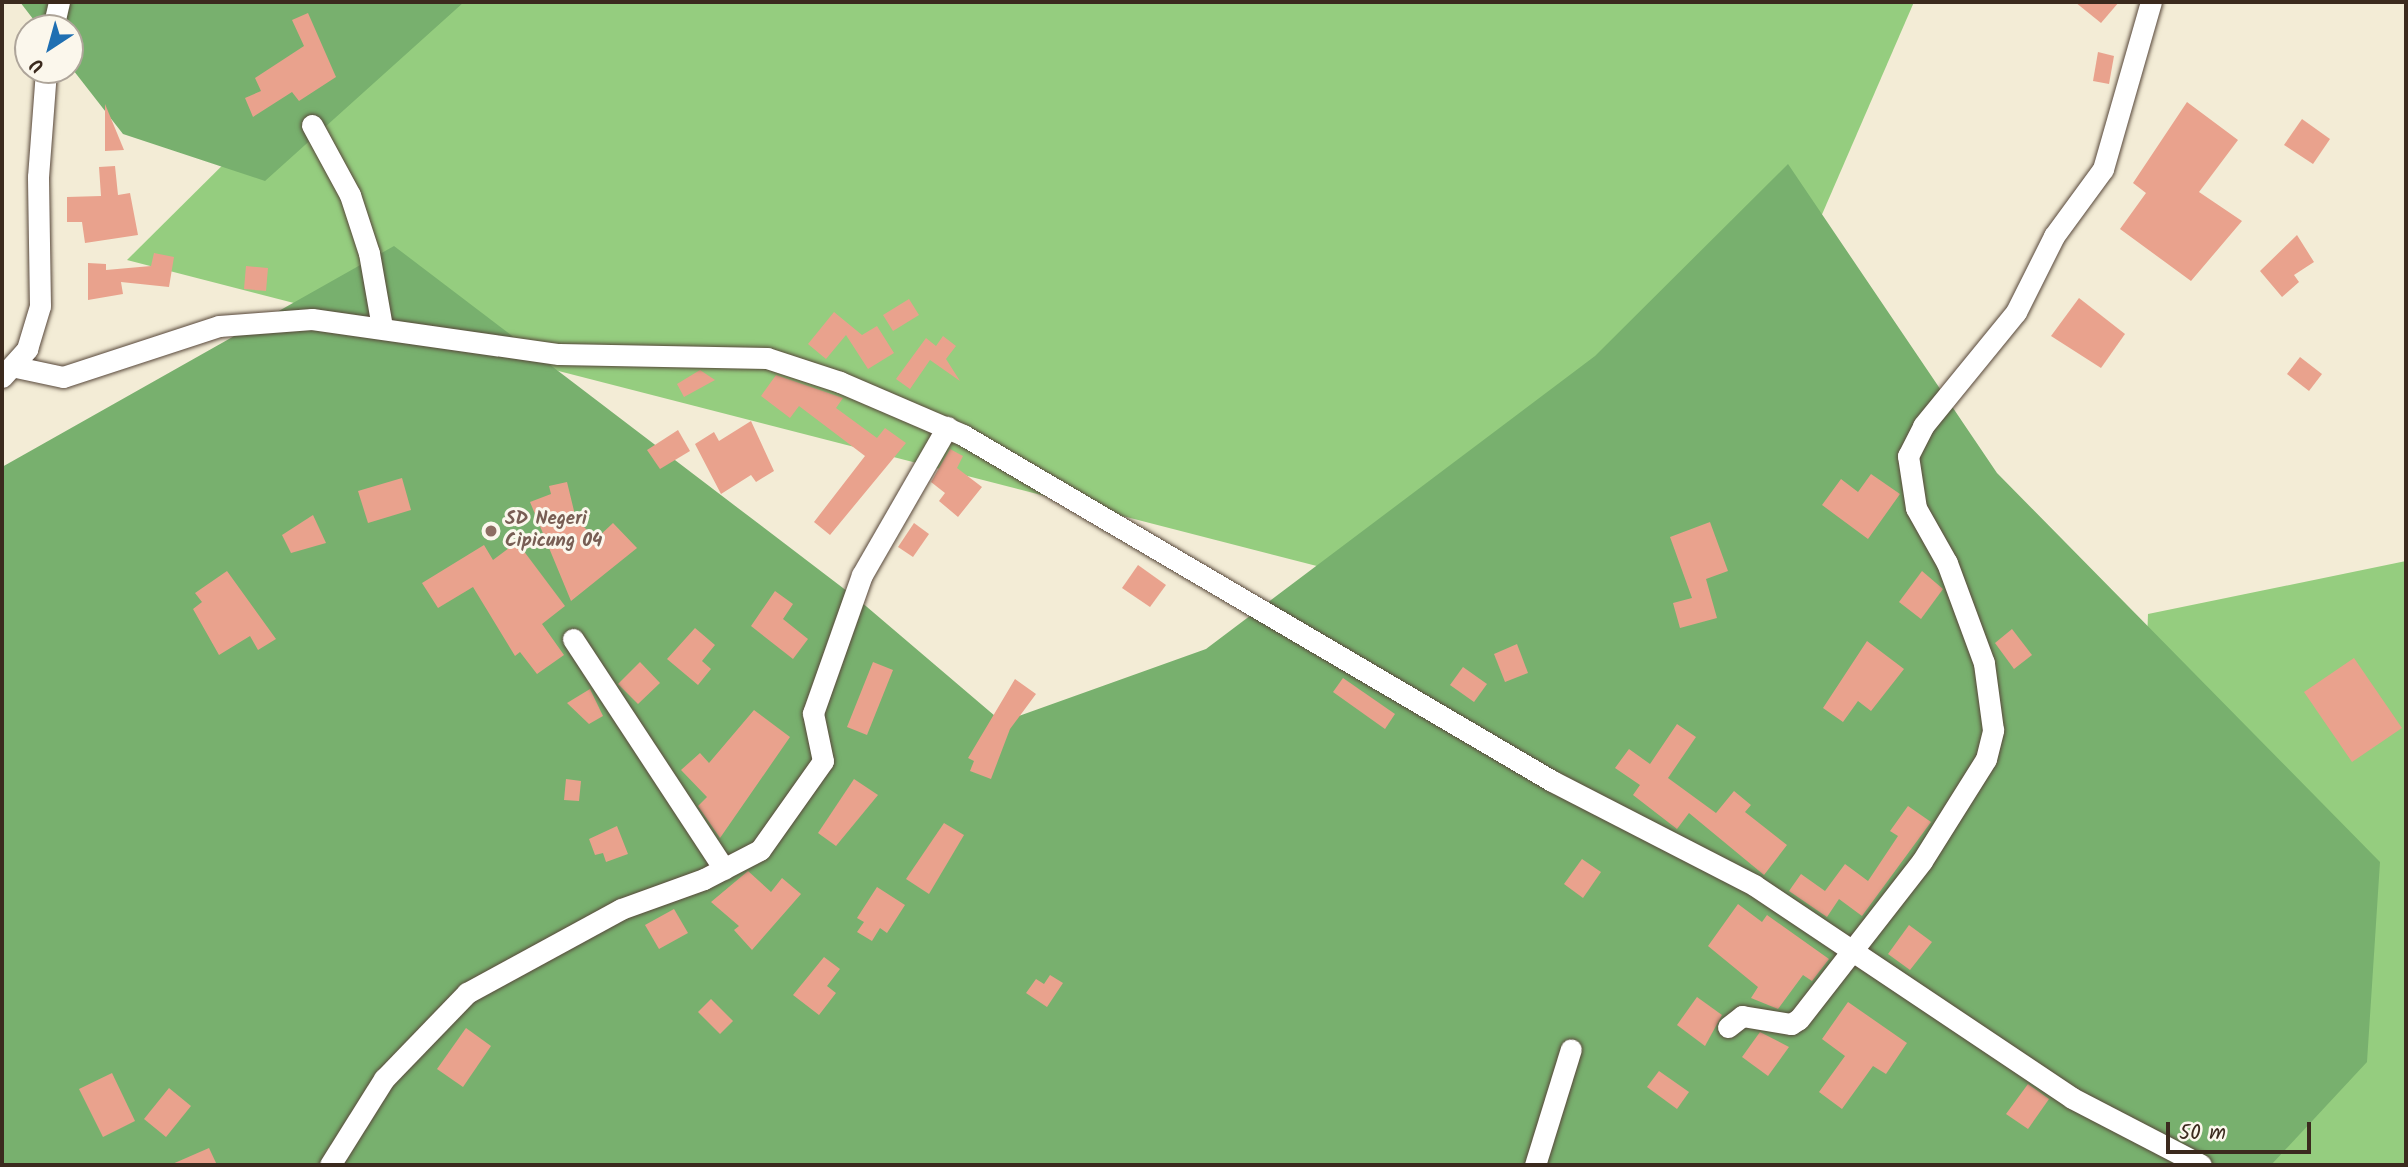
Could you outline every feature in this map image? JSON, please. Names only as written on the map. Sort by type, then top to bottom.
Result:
[{"type":"street","points":[[1728,1027],[1752,1015],[1791,1024],[1855,951],[1975,780],[1993,730],[1980,650],[1947,563],[1916,508],[1908,456],[1923,426],[2016,312],[2054,236],[2104,169],[2151,2]]},
{"type":"street","points":[[45,84],[38,177],[40,306],[9,372],[63,377],[219,326],[261,319],[382,327],[559,354],[767,358],[947,427],[1552,781],[1754,885],[2072,1098],[2202,1165]]},
{"type":"street","points":[[312,125],[350,195],[369,253],[382,327]]},
{"type":"street","points":[[330,1165],[384,1079],[467,993],[621,909],[724,869],[760,850],[823,761],[813,713],[862,575],[947,427]]},
{"type":"street","points":[[573,639],[724,869]]},
{"type":"street","points":[[1535,1165],[1571,1049]]},
{"type":"green space","points":[[20,2],[464,2],[265,181],[123,134],[84,84],[84,14],[29,14]]},
{"type":"green space","points":[[387,2],[1914,2],[1817,226],[1426,594],[127,260]]},
{"type":"green space","points":[[1788,164],[1997,473],[2380,862],[2367,1062],[2271,1165],[2,1165],[2,467],[394,246],[860,601],[1002,722],[1206,649],[1595,356]]},
{"type":"green space","points":[[2406,561],[2406,1165],[2127,1165],[2148,614]]},
{"type":"building","points":[[2075,2],[2119,2],[2101,23]]},
{"type":"building","points":[[308,13],[336,77],[299,101],[292,92],[253,117],[245,98],[261,91],[255,78],[304,46],[292,20]]},
{"type":"building","points":[[2098,52],[2114,56],[2109,84],[2093,81]]},
{"type":"building","points":[[2187,102],[2238,140],[2199,192],[2242,221],[2191,281],[2120,229],[2146,193],[2133,183]]},
{"type":"building","points":[[105,104],[124,150],[105,151]]},
{"type":"building","points":[[2302,119],[2330,139],[2313,164],[2284,145]]},
{"type":"building","points":[[115,166],[118,195],[130,193],[138,235],[85,243],[82,222],[67,222],[67,197],[101,196],[99,167]]},
{"type":"building","points":[[2297,235],[2314,262],[2294,275],[2299,282],[2282,297],[2260,271]]},
{"type":"building","points":[[154,253],[174,257],[169,287],[121,282],[123,294],[88,300],[88,263],[106,264],[106,270],[151,266]]},
{"type":"building","points":[[246,266],[268,268],[266,291],[244,289]]},
{"type":"building","points":[[2079,298],[2125,334],[2101,368],[2051,336]]},
{"type":"building","points":[[909,299],[919,315],[893,331],[883,315]]},
{"type":"building","points":[[834,312],[862,335],[877,326],[894,353],[868,369],[846,335],[826,359],[808,344]]},
{"type":"building","points":[[943,336],[956,346],[946,359],[960,381],[930,360],[910,389],[896,379],[926,338],[936,346]]},
{"type":"building","points":[[2300,357],[2322,374],[2309,391],[2287,374]]},
{"type":"building","points":[[700,370],[715,380],[684,397],[677,384]]},
{"type":"building","points":[[776,375],[843,398],[836,408],[877,438],[885,428],[906,443],[830,535],[814,522],[865,456],[799,406],[790,418],[761,396]]},
{"type":"building","points":[[751,421],[774,471],[756,482],[751,475],[721,494],[695,444],[714,432],[719,441]]},
{"type":"building","points":[[678,430],[690,451],[660,469],[647,450]]},
{"type":"building","points":[[950,449],[963,456],[957,468],[982,487],[958,517],[939,501],[945,493],[931,482]]},
{"type":"building","points":[[1871,474],[1900,494],[1868,539],[1822,505],[1841,479],[1858,492]]},
{"type":"building","points":[[402,478],[411,510],[368,523],[358,491]]},
{"type":"building","points":[[567,482],[576,519],[596,539],[613,523],[637,548],[571,601],[530,502],[551,494],[549,486]]},
{"type":"building","points":[[313,515],[326,543],[291,553],[282,535]]},
{"type":"building","points":[[1710,522],[1728,571],[1706,579],[1717,618],[1680,628],[1673,603],[1692,598],[1670,537]]},
{"type":"building","points":[[914,523],[929,534],[913,557],[898,547]]},
{"type":"building","points":[[517,542],[565,606],[542,624],[564,655],[537,674],[520,652],[515,656],[473,587],[438,608],[422,583],[484,545],[493,560]]},
{"type":"building","points":[[1138,565],[1166,585],[1150,607],[1122,588]]},
{"type":"building","points":[[227,571],[276,639],[258,650],[250,636],[219,655],[193,609],[202,602],[195,593]]},
{"type":"building","points":[[1922,571],[1943,589],[1921,619],[1899,602]]},
{"type":"building","points":[[775,591],[793,604],[783,619],[808,639],[793,659],[751,626]]},
{"type":"building","points":[[695,628],[715,645],[702,661],[711,669],[698,685],[667,659]]},
{"type":"building","points":[[2012,629],[2032,655],[2014,669],[1995,643]]},
{"type":"building","points":[[1867,641],[1904,669],[1871,711],[1858,701],[1843,722],[1823,708]]},
{"type":"building","points":[[1517,644],[1528,673],[1505,682],[1494,654]]},
{"type":"building","points":[[2354,658],[2402,728],[2352,762],[2304,692]]},
{"type":"building","points":[[640,662],[660,683],[638,704],[618,684]]},
{"type":"building","points":[[873,662],[893,670],[867,735],[847,727]]},
{"type":"building","points":[[1463,667],[1487,684],[1474,702],[1450,685]]},
{"type":"building","points":[[1343,678],[1395,714],[1385,729],[1333,692]]},
{"type":"building","points":[[1015,679],[1036,694],[1010,729],[991,779],[970,771],[974,761],[968,758]]},
{"type":"building","points":[[590,689],[603,716],[589,724],[567,703]]},
{"type":"building","points":[[754,710],[790,737],[720,838],[698,806],[707,797],[681,770],[700,753],[709,763]]},
{"type":"building","points":[[1677,724],[1696,737],[1668,778],[1716,813],[1734,791],[1751,805],[1745,812],[1787,845],[1764,875],[1689,813],[1677,829],[1633,795],[1640,785],[1615,768],[1629,749],[1650,764]]},
{"type":"building","points":[[566,779],[581,781],[579,801],[564,800]]},
{"type":"building","points":[[854,779],[878,795],[836,846],[818,833]]},
{"type":"building","points":[[1908,806],[1931,822],[1862,916],[1839,899],[1827,917],[1789,891],[1801,874],[1825,891],[1845,864],[1868,881],[1898,836],[1890,831]]},
{"type":"building","points":[[944,823],[964,835],[929,894],[906,879]]},
{"type":"building","points":[[617,826],[628,854],[606,862],[603,853],[595,855],[589,839]]},
{"type":"building","points":[[1582,859],[1601,872],[1583,898],[1564,884]]},
{"type":"building","points":[[748,871],[771,892],[782,878],[801,894],[752,950],[734,930],[739,926],[711,902]]},
{"type":"building","points":[[877,887],[905,905],[887,933],[880,928],[872,941],[857,932],[864,922],[857,918]]},
{"type":"building","points":[[1738,904],[1762,922],[1767,915],[1829,959],[1812,981],[1803,975],[1778,1009],[1751,998],[1758,987],[1708,946]]},
{"type":"building","points":[[674,909],[688,933],[659,949],[645,925]]},
{"type":"building","points":[[1909,925],[1932,942],[1910,970],[1888,954]]},
{"type":"building","points":[[824,957],[840,969],[827,986],[836,993],[819,1015],[793,995]]},
{"type":"building","points":[[1050,975],[1063,983],[1047,1007],[1026,993],[1036,979],[1044,984]]},
{"type":"building","points":[[1697,997],[1722,1015],[1705,1046],[1677,1025]]},
{"type":"building","points":[[711,999],[733,1021],[720,1034],[698,1012]]},
{"type":"building","points":[[1848,1002],[1907,1043],[1886,1074],[1873,1066],[1842,1109],[1819,1092],[1845,1056],[1822,1039]]},
{"type":"building","points":[[466,1028],[491,1046],[463,1087],[437,1069]]},
{"type":"building","points":[[1760,1032],[1789,1047],[1768,1076],[1742,1057]]},
{"type":"building","points":[[1659,1071],[1689,1092],[1677,1109],[1647,1087]]},
{"type":"building","points":[[112,1073],[135,1121],[103,1137],[79,1089]]},
{"type":"building","points":[[2028,1084],[2049,1099],[2028,1129],[2006,1114]]},
{"type":"building","points":[[169,1088],[191,1106],[166,1137],[144,1119]]},
{"type":"building","points":[[209,1148],[217,1165],[170,1165]]},
{"type":"place","name":"SD Negeri Cipicung 04","points":[[491,531]]}]
